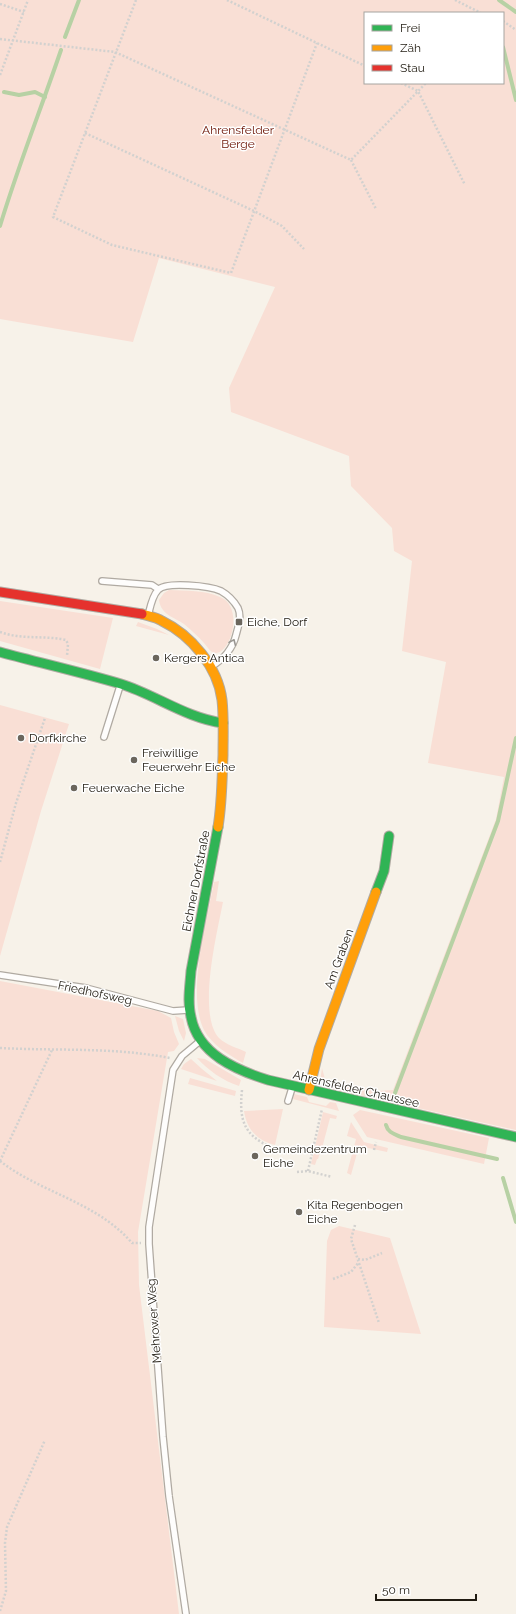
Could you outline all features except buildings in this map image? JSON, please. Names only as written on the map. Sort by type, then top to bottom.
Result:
[{"type":"main road","name":"Eichner Dorfstraße","points":[[0,592],[133,612],[161,620],[186,638],[200,652],[210,666],[218,683],[222,700],[223,723],[222,802],[190,971],[189,1010],[192,1024],[201,1040]]},
{"type":"main road","points":[[0,652],[121,684],[151,695],[193,716],[207,721],[223,723]]},
{"type":"main road","name":"Am Graben","points":[[309,1090],[319,1049],[384,871],[388,836]]},
{"type":"main road","name":"Ahrensfelder Chaussee","points":[[201,1040],[220,1059],[232,1066],[264,1078],[309,1090],[516,1137]]},
{"type":"lane","points":[[102,581],[152,585],[158,589]]},
{"type":"lane","points":[[148,616],[158,589],[166,585],[210,588],[221,591],[231,598],[239,609],[240,618],[235,639],[225,655],[217,663],[210,666]]},
{"type":"lane","points":[[104,737],[121,684]]},
{"type":"lane","name":"Friedhofsweg","points":[[0,975],[86,988],[173,1011],[189,1010]]},
{"type":"lane","name":"Mehrower Weg","points":[[186,1614],[169,1496],[163,1437],[149,1227],[173,1070],[179,1059],[201,1040]]},
{"type":"lane","points":[[288,1101],[292,1086]]},
{"type":"path","points":[[0,75],[28,0]]},
{"type":"path","points":[[136,0],[53,217],[112,245],[231,273],[317,43]]},
{"type":"path","points":[[227,0],[364,66]]},
{"type":"path","points":[[456,0],[479,12]]},
{"type":"path","points":[[0,4],[24,12]]},
{"type":"path","points":[[504,22],[516,30]]},
{"type":"path","points":[[0,38],[116,52],[284,131],[350,160],[376,209]]},
{"type":"path","points":[[403,84],[418,91],[465,185]]},
{"type":"path","points":[[350,160],[425,84]]},
{"type":"path","points":[[85,133],[254,211],[282,226],[304,249]]},
{"type":"path","points":[[0,632],[18,637],[55,638],[66,640],[68,650],[64,669]]},
{"type":"path","points":[[0,862],[16,803],[45,718]]},
{"type":"path","points":[[0,1048],[106,1050],[179,1059]]},
{"type":"path","points":[[52,1050],[0,1161],[25,1178],[82,1205],[111,1222],[122,1231],[132,1243],[149,1244]]},
{"type":"path","points":[[242,1090],[241,1111],[248,1131],[258,1141],[271,1146]]},
{"type":"path","points":[[308,1171],[322,1109]]},
{"type":"path","points":[[374,1150],[376,1142]]},
{"type":"path","points":[[297,1172],[308,1171],[332,1177]]},
{"type":"path","points":[[355,1225],[351,1238],[379,1323]]},
{"type":"path","points":[[333,1279],[351,1272],[359,1261],[382,1253]]},
{"type":"path","points":[[0,1611],[6,1591],[5,1543],[7,1527],[45,1440]]},
{"type":"green space","name":"Ahrensfelder Berge","points":[[0,0],[516,0],[516,1130],[325,1087],[321,1080],[322,1068],[325,1079],[376,1091],[393,1090],[496,819],[504,777],[428,763],[446,662],[402,651],[412,561],[394,551],[392,528],[351,486],[349,456],[231,412],[229,388],[275,287],[159,258],[133,342],[0,319]]},
{"type":"green space","points":[[169,590],[208,593],[220,597],[228,603],[232,611],[233,621],[232,632],[224,649],[218,653],[212,652],[184,624],[168,615],[162,609],[159,600],[164,593]]},
{"type":"green space","points":[[0,601],[113,618],[100,669],[0,641]]},
{"type":"green space","points":[[138,622],[157,629],[169,635],[136,626]]},
{"type":"green space","points":[[0,705],[69,724],[41,811],[0,956]]},
{"type":"green space","points":[[219,881],[216,901],[223,902],[210,973],[210,1011],[213,1027],[219,1038],[246,1052],[243,1063],[216,1045],[204,1030],[199,1015],[197,978],[203,936],[214,882]]},
{"type":"green space","points":[[0,981],[158,1011],[171,1018],[174,1032],[179,1044],[174,1051],[168,1052],[138,1232],[139,1285],[179,1614],[0,1614]]},
{"type":"green space","points":[[175,1016],[183,1019],[186,1033],[184,1041],[179,1031]]},
{"type":"green space","points":[[197,1058],[205,1059],[241,1080],[239,1086],[216,1075]]},
{"type":"green space","points":[[191,1059],[217,1081],[181,1069],[184,1064]]},
{"type":"green space","points":[[190,1078],[236,1091],[235,1096],[188,1084]]},
{"type":"green space","points":[[294,1094],[307,1097],[309,1102],[326,1106],[330,1102],[336,1103],[339,1111],[293,1099]]},
{"type":"green space","points":[[283,1109],[275,1145],[258,1137],[250,1129],[245,1118],[244,1111]]},
{"type":"green space","points":[[360,1110],[489,1138],[484,1164],[367,1137],[353,1115]]},
{"type":"green space","points":[[323,1112],[337,1116],[336,1119],[330,1118],[321,1152],[315,1165],[311,1164]]},
{"type":"green space","points":[[351,1122],[364,1142],[388,1148],[387,1152],[359,1146],[351,1175],[347,1173],[356,1139],[347,1136]]},
{"type":"green space","points":[[339,1226],[390,1238],[421,1334],[324,1327],[327,1241],[331,1230]]},
{"type":"waterway","points":[[65,37],[79,0]]},
{"type":"waterway","points":[[499,0],[516,12]]},
{"type":"waterway","points":[[0,226],[14,181],[61,50]]},
{"type":"waterway","points":[[504,51],[516,100]]},
{"type":"waterway","points":[[4,92],[19,95],[35,92],[45,97]]},
{"type":"waterway","points":[[395,1093],[498,821],[516,738]]},
{"type":"waterway","points":[[386,1125],[390,1132],[401,1137],[497,1159]]},
{"type":"waterway","points":[[503,1178],[516,1222]]},
{"type":"traffic: fast","points":[[0,652],[121,684],[196,716],[223,723]]},
{"type":"traffic: fast","points":[[218,827],[191,971],[189,994],[189,1006],[195,1030],[201,1041],[210,1051],[231,1065],[268,1080],[516,1137]]},
{"type":"traffic: fast","points":[[376,892],[384,871],[389,836]]},
{"type":"traffic: slow","points":[[142,614],[157,618],[173,627],[193,643],[209,664],[215,676],[222,700],[223,714],[223,755],[218,827]]},
{"type":"traffic: slow","points":[[309,1090],[319,1049],[376,892]]},
{"type":"traffic: jam","points":[[0,592],[142,614]]},
{"type":"place","name":"Eiche, Dorf","points":[[239,622]]},
{"type":"place","name":"Kergers Antica","points":[[156,658]]},
{"type":"place","name":"Dorfkirche","points":[[21,738]]},
{"type":"place","name":"Freiwillige Feuerwehr Eiche","points":[[134,760]]},
{"type":"place","name":"Feuerwache Eiche","points":[[74,788]]},
{"type":"place","name":"Gemeindezentrum Eiche","points":[[255,1156]]},
{"type":"place","name":"Kita Regenbogen Eiche","points":[[299,1212]]}]
